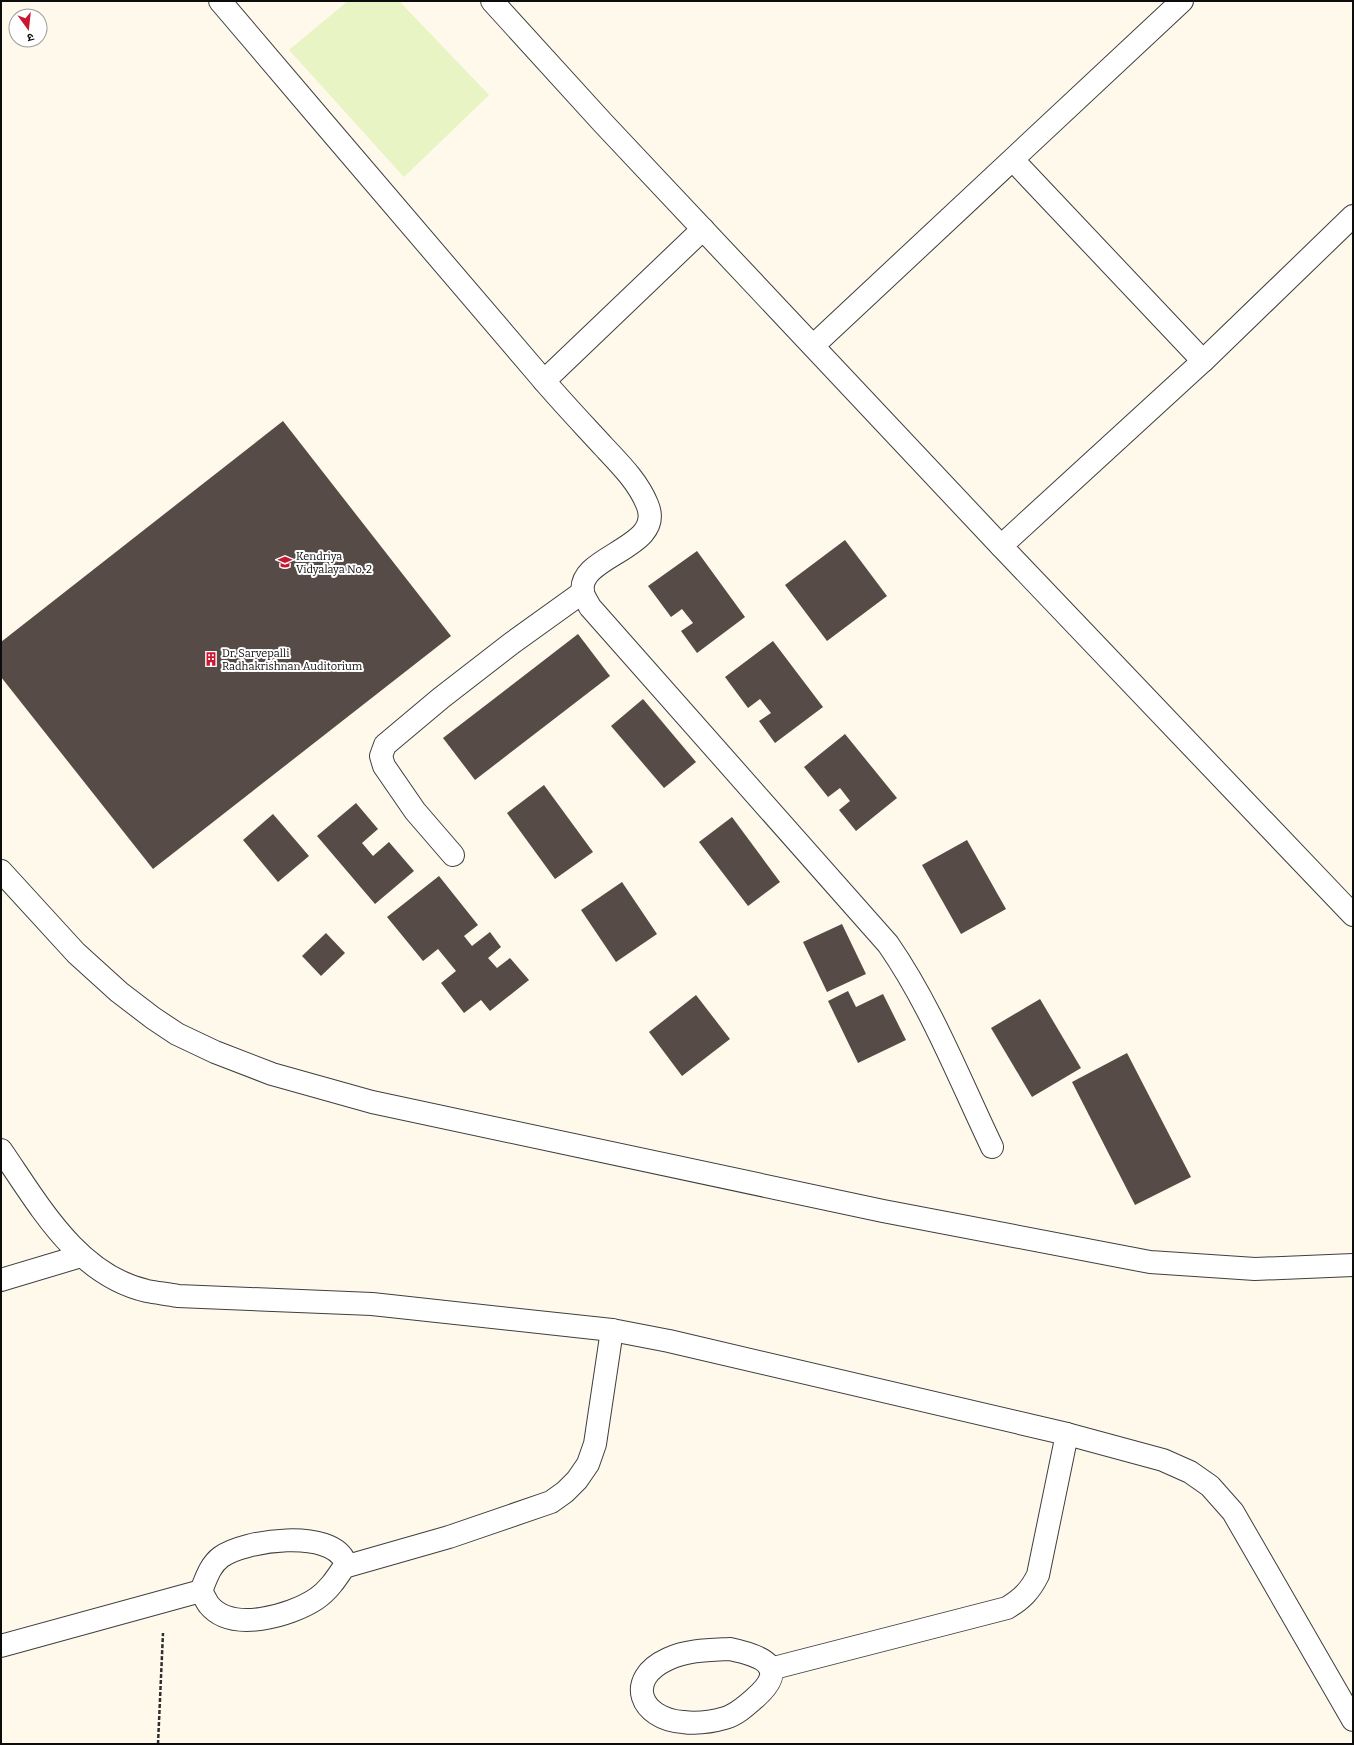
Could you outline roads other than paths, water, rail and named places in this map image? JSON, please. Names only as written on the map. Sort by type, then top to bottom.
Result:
[{"type":"street","points":[[220,1],[544,381],[618,462],[636,484],[648,505],[650,521],[644,532],[629,545],[594,568],[585,579],[583,592],[590,607],[888,944],[905,969],[924,1003],[992,1147]]},
{"type":"street","points":[[492,1],[703,229],[814,345],[1001,546],[1353,916]]},
{"type":"street","points":[[814,345],[1182,1]]},
{"type":"street","points":[[1013,160],[1203,361]]},
{"type":"street","points":[[1001,546],[1203,361],[1353,216]]},
{"type":"street","points":[[544,381],[703,229]]},
{"type":"street","points":[[453,855],[415,811],[384,766],[381,756],[385,745],[465,680],[583,592]]},
{"type":"street","points":[[1,871],[76,952],[119,992],[153,1018],[178,1034],[215,1052],[272,1074],[396,1107],[883,1211],[1150,1262],[1255,1269],[1353,1266]]},
{"type":"street","points":[[1,1150],[50,1221],[81,1256],[105,1273],[124,1283],[146,1291],[178,1296],[372,1304],[612,1330],[669,1341],[1066,1434],[1163,1460],[1190,1472],[1210,1486],[1233,1512],[1353,1720]]},
{"type":"street","points":[[1,1280],[81,1256]]},
{"type":"street","points":[[344,1567],[449,1537],[529,1511],[551,1502],[565,1492],[588,1464],[596,1444],[612,1330]]},
{"type":"street","points":[[770,1669],[1007,1608],[1022,1599],[1032,1587],[1038,1575],[1066,1434]]},
{"type":"street","points":[[298,1540],[319,1543],[338,1551],[345,1562],[344,1567],[331,1586],[316,1599],[298,1609],[264,1619],[245,1620],[224,1615],[209,1605],[201,1591],[211,1567],[221,1557],[254,1544],[298,1540]]},
{"type":"street","points":[[1,1646],[201,1591]]},
{"type":"street","points":[[730,1649],[759,1657],[770,1669],[771,1677],[769,1684],[746,1707],[726,1718],[704,1723],[674,1722],[650,1709],[643,1700],[643,1679],[654,1667],[668,1659],[684,1654],[706,1650],[730,1649]]},
{"type":"place","name":"Kendriya Vidyalaya No. 2","points":[[285,562]]},
{"type":"place","name":"Dr. Sarvepalli Radhakrishnan Auditorium","points":[[211,659]]}]
